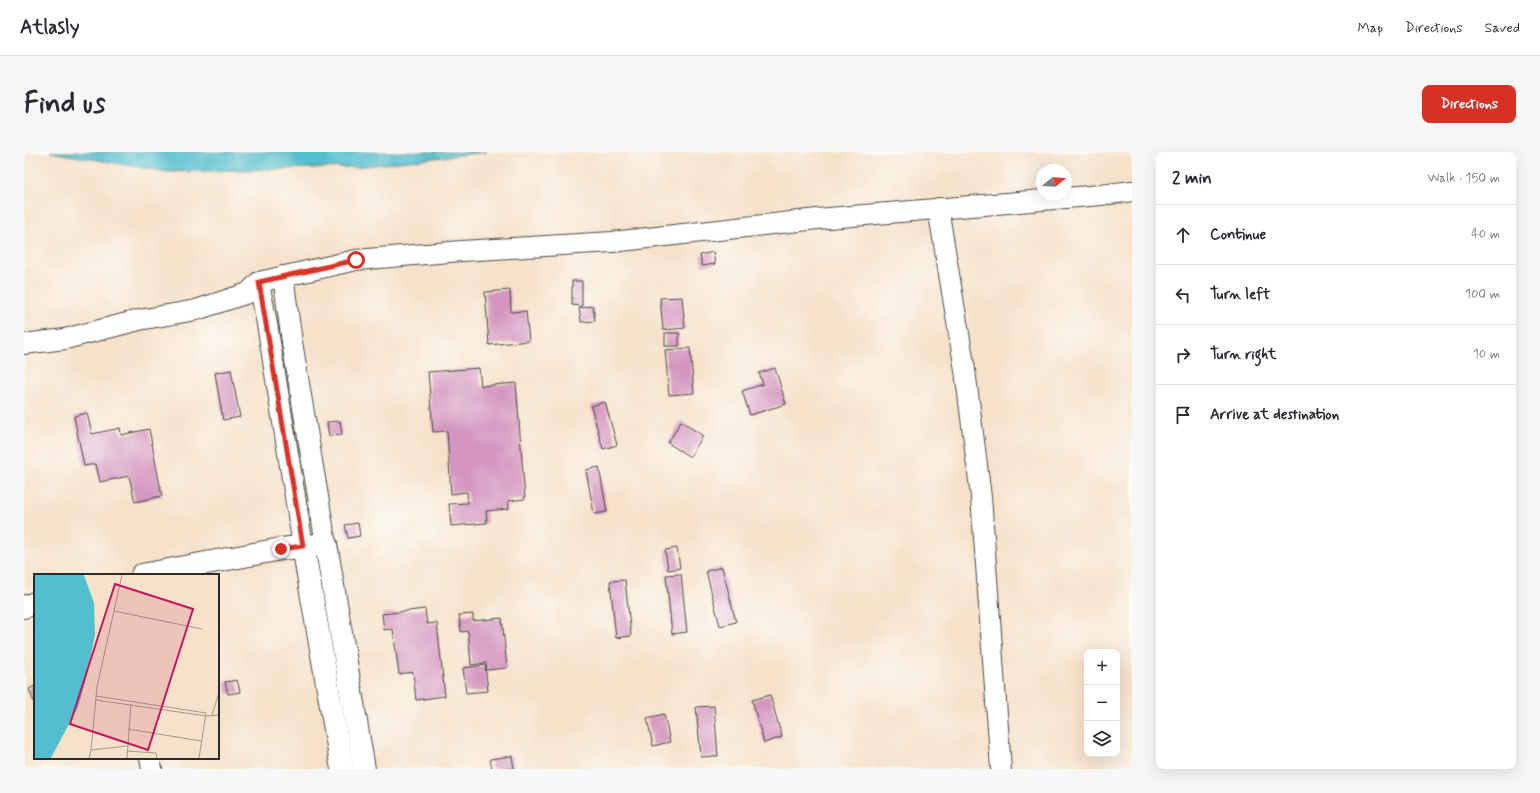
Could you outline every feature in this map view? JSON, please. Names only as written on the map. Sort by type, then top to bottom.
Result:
[{"type":"street","points":[[24,344],[65,339],[139,320],[196,310],[248,293],[259,282],[356,260],[461,251],[612,242],[817,218],[1101,195],[1132,191]]},
{"type":"street","points":[[938,208],[965,370],[982,497],[1001,769]]},
{"type":"street","points":[[283,276],[292,342],[364,769]]},
{"type":"street","points":[[259,282],[342,769]]},
{"type":"street","points":[[147,574],[281,549],[326,544]]},
{"type":"street","points":[[24,607],[34,603]]},
{"type":"street","points":[[150,759],[152,769]]},
{"type":"water","points":[[50,152],[487,152],[357,167],[167,172]]},
{"type":"building","points":[[713,252],[715,264],[702,266],[700,255]]},
{"type":"building","points":[[572,281],[582,281],[582,306],[572,305]]},
{"type":"building","points":[[510,290],[511,312],[526,311],[529,341],[489,345],[485,292]]},
{"type":"building","points":[[682,297],[685,328],[663,330],[660,298]]},
{"type":"building","points":[[593,306],[595,321],[581,322],[579,308]]},
{"type":"building","points":[[665,333],[679,333],[679,346],[665,346]]},
{"type":"building","points":[[690,348],[694,393],[669,395],[665,350]]},
{"type":"building","points":[[479,368],[481,386],[516,383],[525,499],[508,501],[509,509],[486,511],[487,523],[451,526],[449,504],[468,503],[467,492],[451,494],[447,431],[433,432],[428,372]]},
{"type":"building","points":[[775,368],[786,404],[750,415],[742,391],[763,384],[759,373]]},
{"type":"building","points":[[231,370],[240,417],[223,420],[215,373]]},
{"type":"building","points":[[605,402],[617,445],[603,449],[591,406]]},
{"type":"building","points":[[87,413],[92,434],[120,428],[121,435],[149,429],[162,496],[135,502],[129,476],[100,482],[96,464],[84,466],[74,416]]},
{"type":"building","points":[[340,421],[342,435],[329,436],[327,422]]},
{"type":"building","points":[[681,421],[703,436],[690,457],[668,443]]},
{"type":"building","points":[[599,467],[607,512],[594,514],[586,470]]},
{"type":"building","points":[[358,523],[360,536],[348,538],[345,525]]},
{"type":"building","points":[[677,548],[680,568],[668,570],[665,550]]},
{"type":"building","points":[[722,567],[736,622],[720,626],[706,571]]},
{"type":"building","points":[[681,574],[687,632],[672,634],[666,575]]},
{"type":"building","points":[[625,580],[631,636],[616,638],[610,581]]},
{"type":"building","points":[[425,609],[427,624],[437,623],[445,696],[416,700],[413,672],[399,674],[393,629],[384,630],[382,614]]},
{"type":"building","points":[[473,614],[473,621],[502,618],[507,668],[487,670],[486,663],[471,665],[468,631],[461,632],[459,615]]},
{"type":"building","points":[[485,665],[488,691],[466,693],[463,668]]},
{"type":"building","points":[[237,680],[240,692],[228,694],[225,682]]},
{"type":"building","points":[[34,686],[34,702],[29,689]]},
{"type":"building","points":[[770,695],[782,737],[764,743],[752,700]]},
{"type":"building","points":[[714,706],[718,756],[701,757],[696,707]]},
{"type":"building","points":[[664,714],[670,742],[653,746],[647,718]]},
{"type":"building","points":[[512,756],[514,769],[492,769],[490,759]]},
{"type":"route","points":[[281,549],[303,546],[259,282],[356,260]]}]
